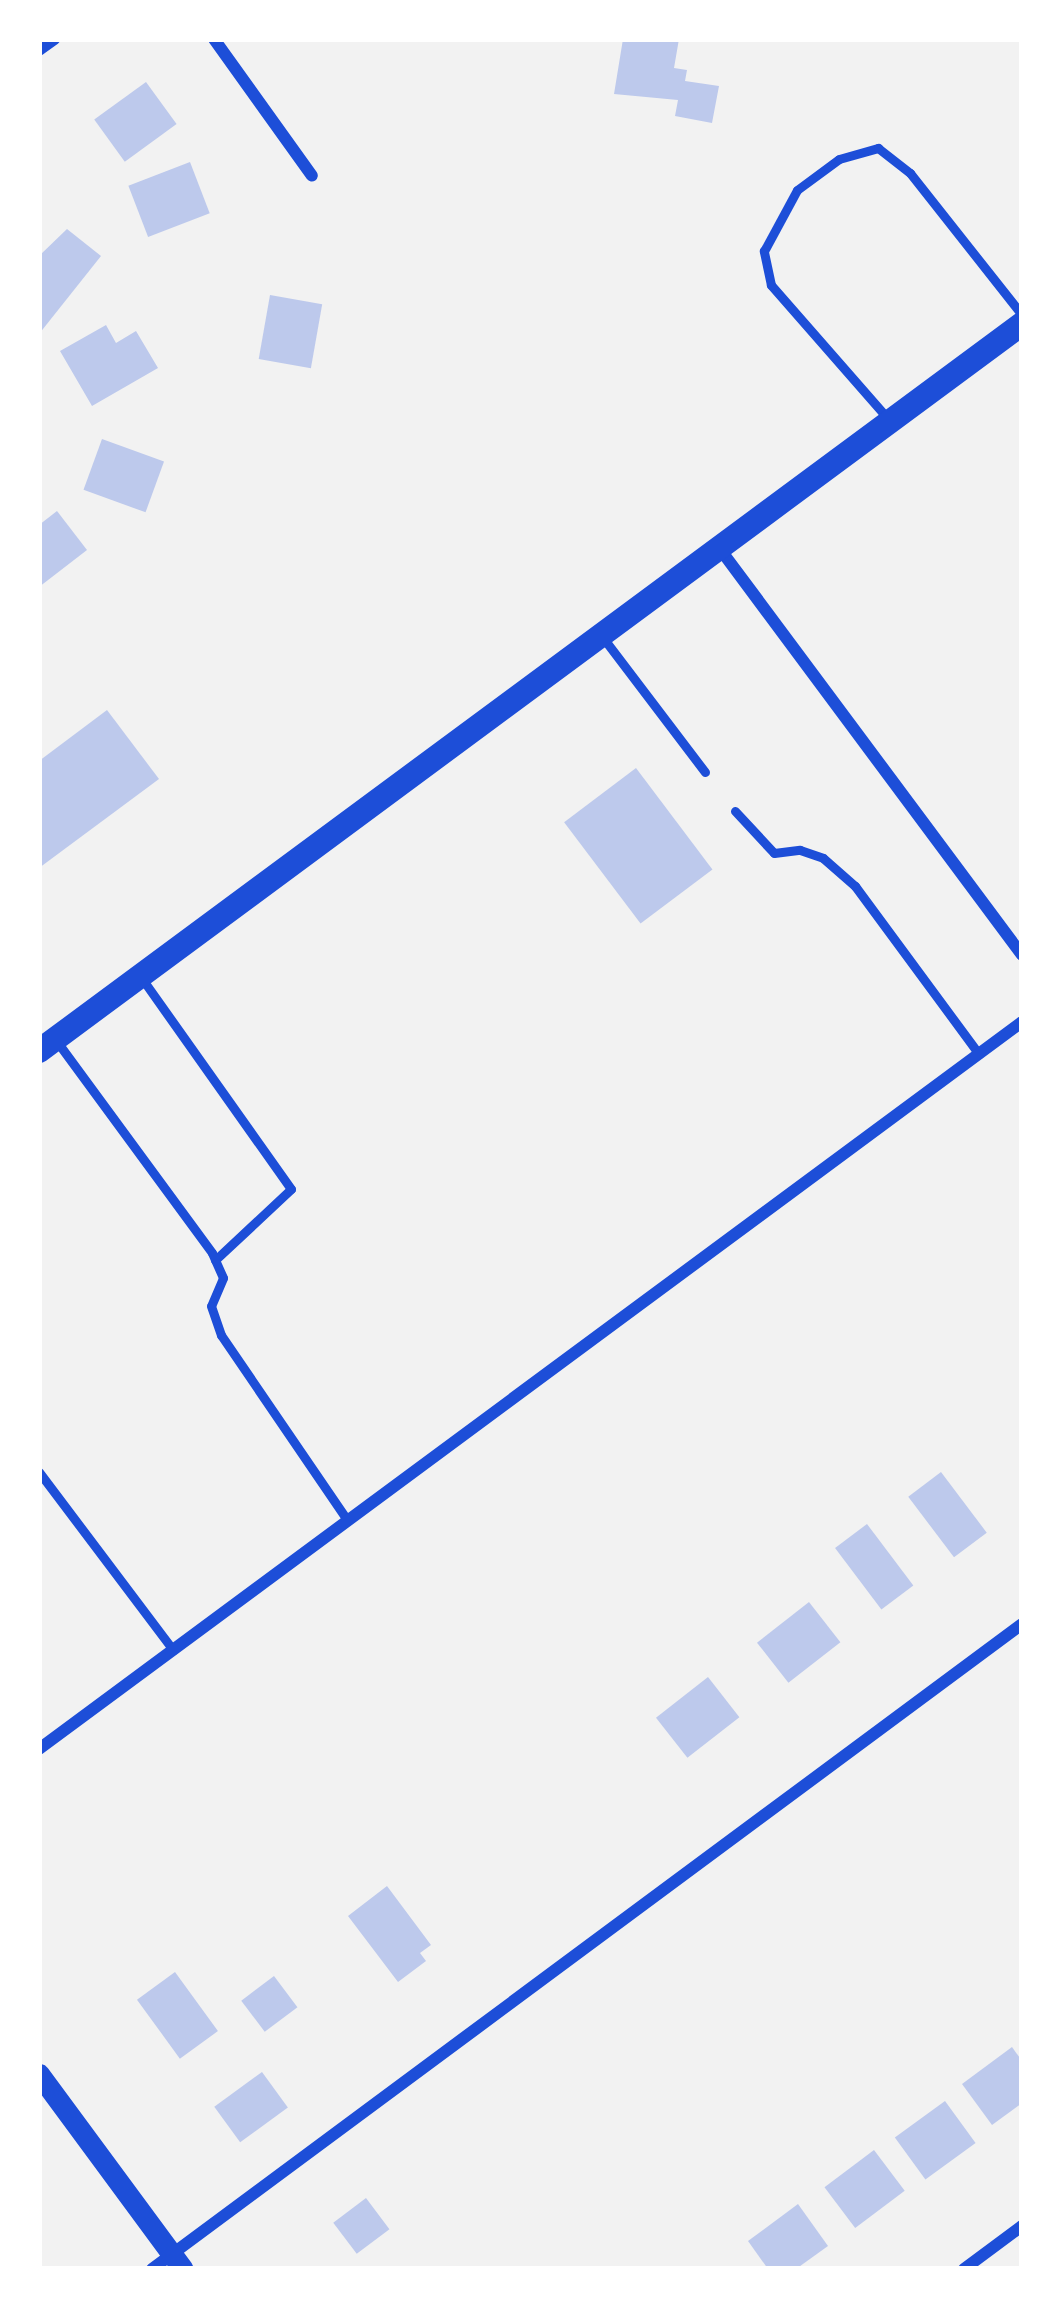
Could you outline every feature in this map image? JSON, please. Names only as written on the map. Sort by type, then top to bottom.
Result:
[{"type":"main road","points":[[47,1045],[1022,320]]},
{"type":"street","points":[[39,50],[54,39]]},
{"type":"street","points":[[214,39],[312,176]]},
{"type":"street","points":[[719,548],[1022,955]]},
{"type":"street","points":[[39,1749],[1022,1022]]},
{"type":"street","points":[[152,2269],[178,2262],[1022,1624]]},
{"type":"street","points":[[39,2074],[178,2262]]},
{"type":"street","points":[[964,2269],[1022,2226]]},
{"type":"lane","points":[[890,421],[772,285],[764,251],[796,190],[839,159],[878,148],[910,172],[1022,320]]},
{"type":"lane","points":[[601,635],[704,772]]},
{"type":"lane","points":[[735,811],[774,853],[800,850],[823,858],[855,886],[979,1054]]},
{"type":"lane","points":[[140,976],[291,1189],[215,1260]]},
{"type":"lane","points":[[47,1045],[215,1260],[223,1279],[212,1306],[221,1335],[348,1521]]},
{"type":"lane","points":[[39,1472],[173,1650]]},
{"type":"building","points":[[623,39],[679,39],[674,68],[687,70],[685,81],[719,86],[712,123],[675,116],[678,100],[614,94]]},
{"type":"building","points":[[146,82],[177,124],[125,162],[94,120]]},
{"type":"building","points":[[190,162],[210,213],[148,237],[128,186]]},
{"type":"building","points":[[67,229],[101,256],[39,334],[39,256]]},
{"type":"building","points":[[270,295],[322,304],[311,368],[259,359]]},
{"type":"building","points":[[106,325],[116,343],[136,331],[158,368],[92,406],[60,351]]},
{"type":"building","points":[[102,439],[164,462],[146,512],[84,490]]},
{"type":"building","points":[[57,511],[87,550],[39,587],[39,525]]},
{"type":"building","points":[[107,710],[159,779],[39,868],[39,761]]},
{"type":"building","points":[[636,768],[712,869],[641,924],[564,822]]},
{"type":"building","points":[[941,1472],[987,1533],[954,1557],[908,1497]]},
{"type":"building","points":[[867,1524],[913,1585],[881,1610],[835,1548]]},
{"type":"building","points":[[809,1602],[840,1642],[788,1683],[757,1643]]},
{"type":"building","points":[[708,1677],[739,1717],[687,1758],[656,1718]]},
{"type":"building","points":[[387,1886],[431,1945],[420,1953],[426,1961],[398,1982],[348,1916]]},
{"type":"building","points":[[175,1972],[218,2031],[180,2059],[137,2000]]},
{"type":"building","points":[[274,1976],[297,2007],[265,2032],[241,2001]]},
{"type":"building","points":[[1012,2047],[1022,2061],[1022,2103],[992,2125],[962,2084]]},
{"type":"building","points":[[262,2072],[288,2108],[240,2142],[214,2107]]},
{"type":"building","points":[[945,2101],[976,2143],[925,2180],[895,2137]]},
{"type":"building","points":[[874,2150],[905,2191],[855,2228],[824,2187]]},
{"type":"building","points":[[366,2198],[389,2229],[357,2254],[333,2223]]},
{"type":"building","points":[[798,2204],[828,2246],[796,2269],[768,2269],[748,2241]]}]
